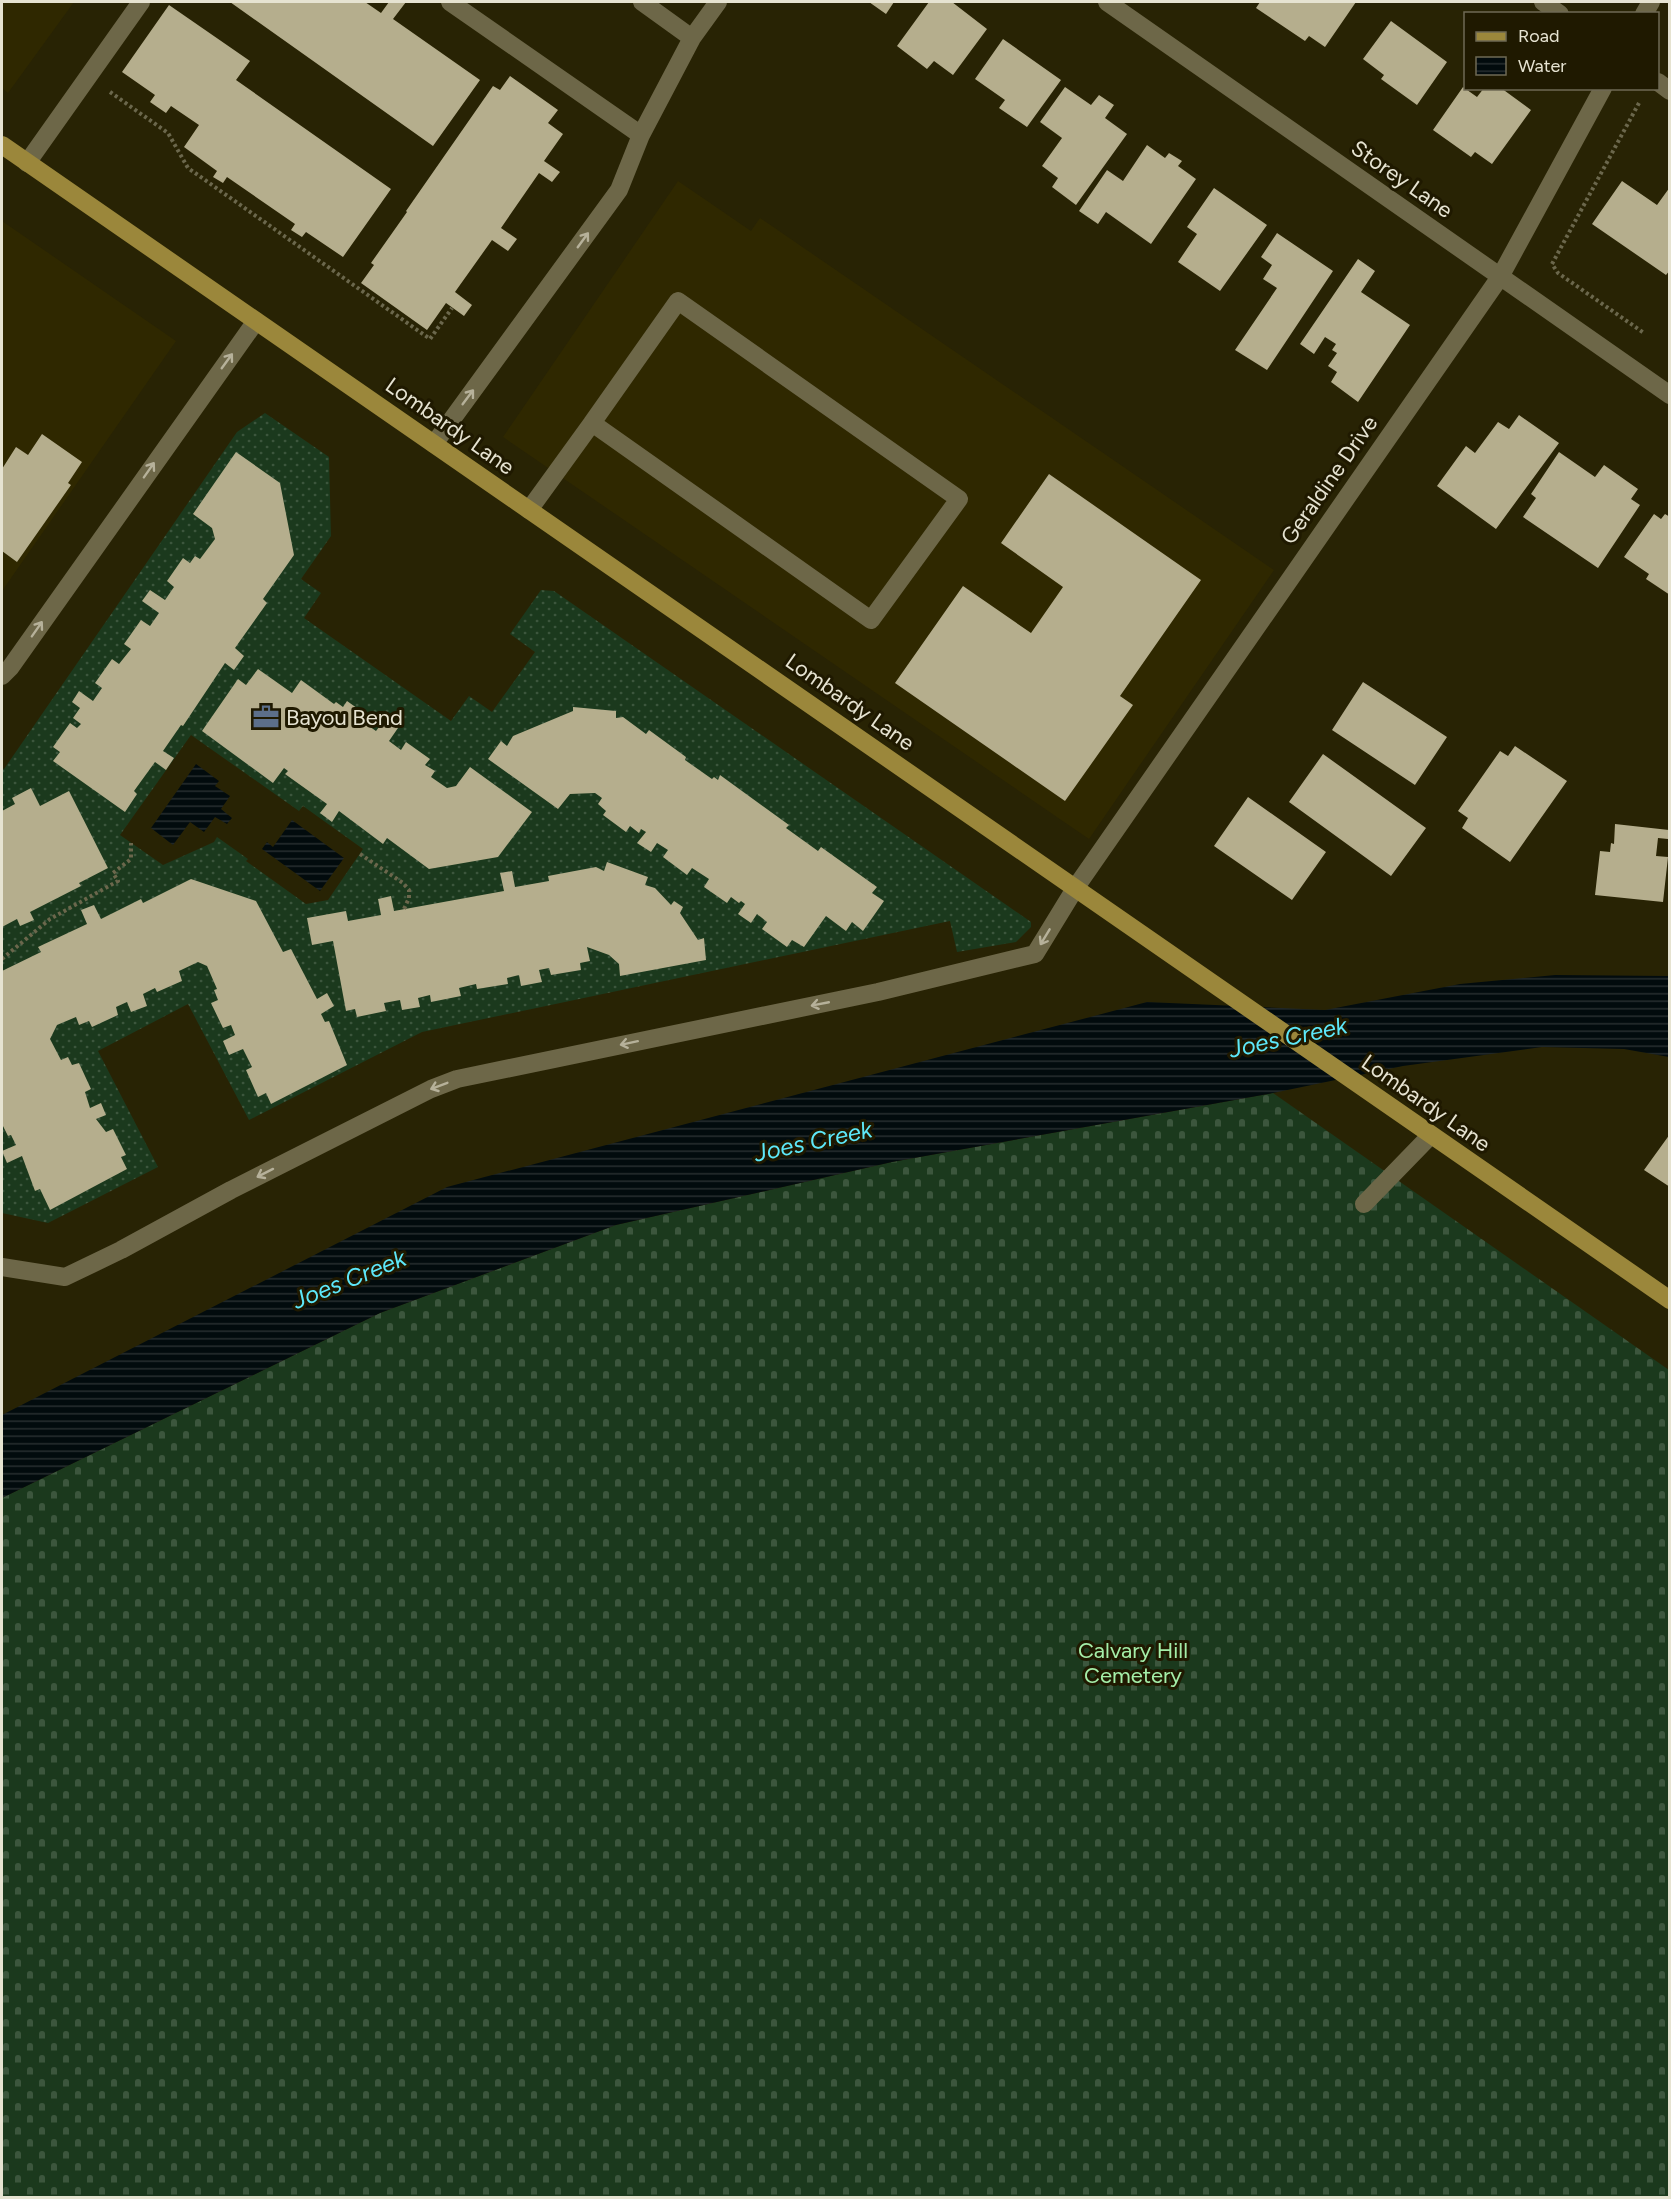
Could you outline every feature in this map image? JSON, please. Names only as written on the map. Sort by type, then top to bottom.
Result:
[{"type":"main road","name":"Lombardy Lane","points":[[2,146],[1670,1300]]},
{"type":"street","points":[[27,163],[141,2]]},
{"type":"street","points":[[450,2],[641,135]]},
{"type":"street","points":[[642,2],[692,38]]},
{"type":"street","points":[[434,444],[620,190],[641,135],[692,38],[718,2]]},
{"type":"street","name":"Storey Lane","points":[[1107,2],[1670,395]]},
{"type":"street","points":[[1543,2],[1557,12]]},
{"type":"street","name":"Geraldine Drive","points":[[2,1267],[65,1277],[121,1250],[231,1190],[431,1089],[457,1079],[878,992],[1035,954],[1076,887],[1500,277],[1602,90]]},
{"type":"street","points":[[529,510],[678,301],[959,499],[871,620],[592,423]]},
{"type":"street","points":[[2,676],[10,669],[256,321]]},
{"type":"street","points":[[1364,1204],[1431,1135]]},
{"type":"path","points":[[88,76],[168,133],[188,168],[430,339],[452,308]]},
{"type":"path","points":[[1641,99],[1552,264],[1558,273],[1644,333]]},
{"type":"path","points":[[2,958],[50,919],[118,880],[113,873],[131,860],[131,843]]},
{"type":"path","points":[[360,854],[403,883],[409,890],[409,898],[404,909]]},
{"type":"shaded area","points":[[2,2],[74,2],[8,93],[2,88]]},
{"type":"shaded area","points":[[678,181],[751,231],[760,218],[1274,570],[1089,839],[503,437]]},
{"type":"shaded area","points":[[2,221],[176,341],[2,591]]},
{"type":"green space","points":[[265,413],[329,457],[331,536],[301,579],[321,593],[304,618],[451,721],[469,696],[492,712],[535,652],[510,634],[541,590],[554,591],[1031,922],[1031,927],[1016,942],[957,952],[950,921],[422,1032],[249,1120],[188,1004],[98,1051],[158,1167],[48,1223],[2,1213],[2,768],[4,769],[237,432]],"holes":[[[191,735],[299,811],[303,806],[363,849],[328,900],[306,904],[217,837],[214,842],[163,865],[120,835]]]},
{"type":"green space","name":"Calvary Hill Cemetery","points":[[1273,1093],[1669,1370],[1669,2197],[2,2198],[2,1498],[380,1313],[616,1225],[892,1162]]},
{"type":"water","points":[[196,764],[219,781],[215,786],[230,796],[221,809],[232,818],[227,824],[215,817],[204,832],[190,822],[173,845],[151,828]]},
{"type":"water","points":[[292,820],[344,858],[320,891],[262,849],[267,842],[273,847]]},
{"type":"water","name":"Joes Creek","points":[[1555,975],[1669,976],[1669,1057],[1624,1049],[1542,1047],[1403,1066],[1273,1093],[892,1162],[616,1225],[380,1313],[2,1498],[2,1415],[447,1187],[1147,1002],[1325,1010],[1460,984]]},
{"type":"building","points":[[230,2],[365,2],[381,13],[389,2],[406,2],[393,19],[480,80],[433,146]]},
{"type":"building","points":[[869,2],[894,2],[886,14]]},
{"type":"building","points":[[929,2],[952,2],[987,29],[953,75],[934,61],[927,69],[897,46]]},
{"type":"building","points":[[1260,2],[1356,2],[1325,47],[1309,36],[1305,41],[1256,8]]},
{"type":"building","points":[[169,5],[250,61],[236,80],[391,189],[343,257],[306,232],[302,237],[291,230],[295,224],[227,177],[223,183],[213,177],[217,171],[184,147],[199,125],[171,106],[166,113],[150,102],[155,95],[122,72]]},
{"type":"building","points":[[1391,21],[1447,62],[1417,105],[1381,79],[1384,75],[1363,59]]},
{"type":"building","points":[[1003,39],[1061,80],[1027,127],[999,108],[1005,100],[975,79]]},
{"type":"building","points":[[510,76],[558,110],[548,123],[563,134],[544,161],[560,172],[552,182],[539,173],[501,228],[517,239],[508,251],[492,240],[455,292],[472,305],[464,316],[446,303],[427,330],[361,283],[374,265],[371,263],[493,86],[500,90]]},
{"type":"building","points":[[1065,87],[1091,105],[1099,95],[1114,105],[1105,118],[1127,134],[1076,205],[1052,187],[1058,178],[1042,166],[1062,138],[1040,122]]},
{"type":"building","points":[[1463,87],[1464,90],[1477,97],[1482,90],[1504,90],[1531,110],[1492,164],[1475,152],[1471,157],[1433,130]]},
{"type":"building","points":[[1147,145],[1165,158],[1169,153],[1182,161],[1178,166],[1196,179],[1151,244],[1106,212],[1098,224],[1079,211],[1107,170],[1123,181]]},
{"type":"building","points":[[1622,181],[1657,205],[1670,187],[1670,270],[1666,275],[1592,224]]},
{"type":"building","points":[[1214,188],[1267,225],[1220,291],[1178,262],[1197,234],[1187,227]]},
{"type":"building","points":[[1277,233],[1333,271],[1267,370],[1235,350],[1277,288],[1263,279],[1272,265],[1261,257]]},
{"type":"building","points":[[1358,259],[1375,271],[1361,292],[1410,325],[1358,402],[1331,382],[1337,372],[1328,366],[1337,353],[1332,350],[1336,344],[1325,337],[1314,354],[1300,344]]},
{"type":"building","points":[[1519,415],[1559,443],[1496,529],[1437,486],[1466,446],[1475,453],[1498,422],[1509,429]]},
{"type":"building","points":[[42,434],[82,462],[68,483],[71,485],[17,562],[2,551],[2,469],[16,447],[28,455]]},
{"type":"building","points":[[236,452],[280,483],[294,555],[263,599],[267,603],[235,648],[244,656],[234,670],[225,663],[183,726],[181,725],[163,751],[174,758],[166,770],[155,762],[134,791],[137,794],[125,812],[53,761],[60,752],[53,747],[70,723],[77,728],[81,724],[73,718],[80,708],[72,702],[79,691],[93,701],[102,688],[95,683],[112,659],[119,664],[131,649],[124,644],[141,620],[150,626],[159,613],[142,601],[150,590],[165,600],[174,587],[167,581],[183,558],[190,563],[195,556],[200,559],[215,539],[212,528],[193,514]]},
{"type":"building","points":[[1559,452],[1595,477],[1604,465],[1638,489],[1631,499],[1640,505],[1598,568],[1523,517],[1536,498],[1531,494]]},
{"type":"building","points":[[1049,474],[1201,580],[1120,696],[1133,705],[1065,801],[895,683],[963,586],[1031,633],[1063,587],[1001,543]]},
{"type":"building","points":[[1654,514],[1661,519],[1665,514],[1670,517],[1670,595],[1646,579],[1649,574],[1624,557]]},
{"type":"building","points":[[258,669],[292,693],[301,680],[334,704],[336,702],[343,707],[347,701],[371,718],[366,724],[376,731],[385,719],[398,728],[389,741],[401,750],[406,742],[430,759],[425,765],[435,771],[431,777],[447,788],[456,786],[470,767],[532,812],[498,857],[429,869],[387,838],[383,844],[339,811],[332,822],[320,813],[327,804],[285,774],[288,771],[284,768],[273,783],[202,731],[238,679],[246,685]]},
{"type":"building","points":[[1363,682],[1447,737],[1415,785],[1332,730]]},
{"type":"building","points":[[573,707],[616,711],[616,718],[623,717],[646,734],[649,730],[712,779],[714,777],[718,780],[720,775],[789,825],[786,828],[818,851],[821,847],[877,887],[872,893],[884,901],[863,931],[852,922],[846,931],[826,916],[804,947],[792,940],[787,947],[762,929],[767,922],[757,914],[751,923],[738,914],[745,904],[741,901],[739,903],[731,897],[727,903],[704,887],[709,879],[692,868],[687,875],[663,857],[668,850],[657,843],[651,852],[637,843],[646,832],[641,829],[639,833],[630,826],[626,832],[603,815],[606,811],[598,804],[602,798],[595,793],[570,794],[558,809],[488,759],[501,741],[507,746],[513,736],[573,711]]},
{"type":"building","points":[[1515,746],[1567,781],[1510,862],[1462,828],[1468,818],[1458,811],[1500,751],[1508,756]]},
{"type":"building","points":[[1323,754],[1426,828],[1391,876],[1289,802]]},
{"type":"building","points":[[31,788],[40,806],[69,791],[108,868],[79,883],[81,886],[30,912],[34,920],[20,926],[17,919],[2,927],[2,811],[15,804],[12,798]]},
{"type":"building","points":[[1248,797],[1326,852],[1292,900],[1214,846]]},
{"type":"building","points":[[1615,824],[1669,830],[1668,839],[1658,838],[1656,856],[1668,857],[1663,902],[1595,895],[1600,851],[1610,852],[1611,843],[1614,844]]},
{"type":"building","points":[[607,862],[648,877],[645,885],[655,888],[671,905],[674,901],[683,907],[680,913],[698,940],[704,938],[706,960],[620,976],[619,964],[609,955],[587,947],[590,961],[580,963],[581,970],[551,975],[549,968],[539,970],[542,982],[521,986],[519,975],[507,978],[508,984],[477,989],[476,984],[459,988],[461,996],[431,1002],[430,995],[418,998],[420,1007],[402,1010],[400,1000],[384,1003],[386,1011],[357,1017],[355,1009],[346,1011],[333,941],[312,945],[307,918],[346,911],[348,921],[381,915],[378,899],[391,896],[394,911],[504,891],[500,873],[512,871],[515,887],[549,881],[548,876],[596,867],[604,871]]},
{"type":"building","points":[[191,879],[256,901],[283,952],[291,949],[317,999],[327,993],[334,1006],[321,1014],[325,1022],[329,1021],[347,1065],[271,1104],[266,1093],[258,1097],[246,1070],[252,1067],[243,1049],[229,1055],[223,1041],[235,1035],[231,1025],[223,1028],[211,1003],[218,1000],[214,990],[217,989],[207,966],[198,962],[179,971],[182,981],[157,992],[155,988],[143,994],[147,1006],[131,1012],[127,1002],[116,1007],[118,1015],[92,1027],[89,1021],[79,1025],[76,1017],[57,1025],[50,1039],[61,1060],[68,1057],[72,1065],[79,1063],[91,1089],[85,1092],[90,1108],[101,1103],[106,1115],[96,1119],[106,1132],[113,1129],[126,1155],[121,1157],[127,1169],[50,1210],[40,1189],[35,1191],[22,1156],[7,1163],[2,1151],[16,1145],[2,1124],[2,971],[41,952],[38,947],[87,924],[81,910],[94,905],[101,919],[141,899],[143,903]]},
{"type":"building","points":[[1670,1134],[1670,1187],[1644,1170]]},
{"type":"place","name":"Bayou Bend","points":[[266,717]]}]
